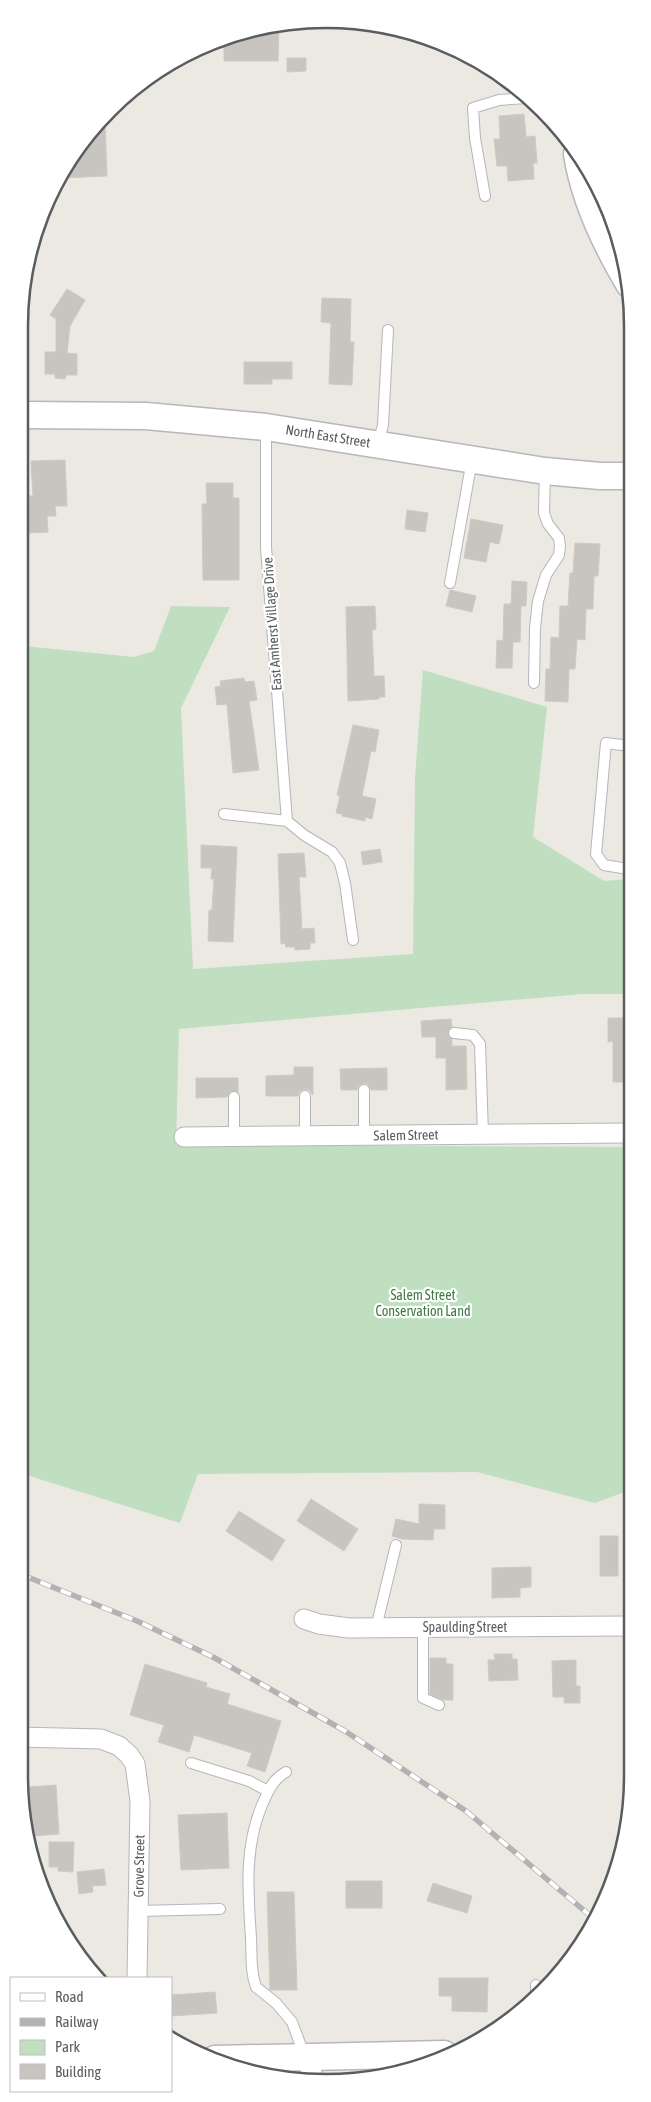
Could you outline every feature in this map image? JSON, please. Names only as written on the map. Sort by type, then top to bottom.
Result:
[{"type":"main road","points":[[586,181],[613,257],[617,264]]},
{"type":"main road","name":"North East Street","points":[[28,415],[146,416],[266,427],[545,471],[600,476],[624,476]]},
{"type":"main road","points":[[238,2061],[308,2068],[431,2055]]},
{"type":"street","name":"Salem Street","points":[[184,1137],[624,1133]]},
{"type":"street","name":"Spaulding Street","points":[[304,1619],[334,1627],[376,1628],[624,1626]]},
{"type":"street","name":"Grove Street","points":[[28,1737],[101,1739],[119,1746],[130,1756],[137,1775],[140,1801],[137,1977]]},
{"type":"lane","points":[[485,196],[475,138],[473,108],[499,100],[519,99]]},
{"type":"lane","points":[[378,444],[383,425],[388,330]]},
{"type":"lane","name":"East Amherst Village Drive","points":[[266,427],[266,547],[287,821]]},
{"type":"lane","points":[[450,583],[472,459]]},
{"type":"lane","points":[[534,683],[534,628],[538,601],[546,575],[559,555],[560,546],[558,538],[548,524],[544,514],[545,471]]},
{"type":"lane","points":[[624,745],[606,743],[596,854],[604,865],[624,868]]},
{"type":"lane","points":[[224,814],[287,821],[304,835],[332,852],[340,863],[345,882],[353,940]]},
{"type":"lane","points":[[454,1033],[474,1035],[480,1044],[483,1134]]},
{"type":"lane","points":[[364,1090],[364,1136]]},
{"type":"lane","points":[[305,1096],[305,1136]]},
{"type":"lane","points":[[234,1097],[234,1137]]},
{"type":"lane","points":[[376,1628],[396,1545]]},
{"type":"lane","points":[[423,1628],[423,1698],[439,1705]]},
{"type":"lane","points":[[191,1763],[249,1781],[268,1790]]},
{"type":"lane","points":[[286,1772],[274,1780],[268,1790],[254,1828],[249,1853],[253,1978],[256,1987],[276,2003],[292,2022],[308,2068]]},
{"type":"lane","points":[[139,1911],[220,1909]]},
{"type":"green space","name":"Salem Street Conservation Land","points":[[171,606],[230,607],[181,708],[193,969],[413,954],[415,778],[423,670],[547,707],[533,837],[604,881],[624,879],[624,994],[583,994],[179,1029],[176,1145],[624,1147],[624,1492],[595,1503],[477,1472],[198,1474],[180,1523],[28,1476],[28,646],[134,657],[154,651]]},
{"type":"building","points":[[279,31],[278,61],[224,61],[224,45]]},
{"type":"building","points":[[287,58],[306,58],[306,71],[287,72]]},
{"type":"building","points":[[524,114],[526,137],[535,136],[537,163],[533,163],[534,179],[508,181],[507,166],[497,166],[494,139],[500,139],[499,116]]},
{"type":"building","points":[[105,125],[107,176],[66,178],[89,144]]},
{"type":"building","points":[[67,289],[85,300],[70,326],[67,353],[77,354],[77,375],[66,375],[65,379],[55,378],[55,374],[45,374],[45,352],[56,352],[56,319],[50,315]]},
{"type":"building","points":[[322,298],[351,299],[350,342],[354,342],[352,385],[329,384],[331,323],[321,322]]},
{"type":"building","points":[[244,362],[292,362],[292,379],[272,379],[272,384],[244,384]]},
{"type":"building","points":[[65,460],[67,506],[55,506],[56,516],[47,516],[48,532],[28,533],[28,496],[33,496],[31,461]]},
{"type":"building","points":[[206,483],[233,483],[233,498],[239,498],[239,580],[203,580],[202,504],[207,504]]},
{"type":"building","points":[[407,510],[428,513],[425,532],[405,529]]},
{"type":"building","points":[[471,519],[503,525],[499,544],[490,542],[486,562],[464,558]]},
{"type":"building","points":[[575,543],[600,544],[598,576],[594,576],[593,609],[586,609],[585,640],[577,639],[575,669],[569,669],[568,702],[545,701],[546,669],[550,669],[551,637],[559,638],[560,606],[568,606],[570,573],[573,573]]},
{"type":"building","points":[[512,581],[527,582],[526,606],[521,606],[520,642],[513,642],[512,668],[496,668],[497,640],[503,641],[504,604],[511,604]]},
{"type":"building","points":[[450,590],[476,596],[472,612],[446,606]]},
{"type":"building","points":[[375,606],[376,629],[372,630],[374,676],[384,676],[385,697],[348,701],[346,607]]},
{"type":"building","points":[[244,678],[245,682],[254,681],[257,700],[249,701],[259,770],[233,773],[227,704],[217,705],[215,687],[221,686],[220,681]]},
{"type":"building","points":[[353,725],[379,730],[375,752],[371,751],[362,796],[376,799],[372,819],[365,817],[365,821],[336,813],[340,796],[337,795]]},
{"type":"building","points":[[201,845],[237,847],[233,942],[208,941],[209,910],[212,910],[214,879],[211,879],[212,868],[201,868]]},
{"type":"building","points":[[380,849],[382,862],[363,865],[361,852]]},
{"type":"building","points":[[304,853],[306,877],[299,877],[302,929],[314,928],[315,943],[310,943],[310,949],[295,950],[295,947],[286,947],[285,943],[281,944],[278,854]]},
{"type":"building","points":[[608,1018],[624,1018],[624,1082],[613,1082],[613,1041],[608,1042]]},
{"type":"building","points":[[451,1019],[452,1027],[447,1033],[452,1039],[452,1046],[466,1046],[467,1089],[446,1090],[446,1058],[436,1058],[436,1037],[422,1037],[421,1021]]},
{"type":"building","points":[[294,1067],[313,1067],[313,1095],[309,1090],[305,1089],[299,1092],[298,1096],[266,1096],[266,1076],[294,1075]]},
{"type":"building","points":[[387,1068],[387,1090],[371,1090],[368,1084],[364,1083],[358,1086],[357,1090],[341,1090],[340,1069]]},
{"type":"building","points":[[196,1078],[238,1078],[238,1092],[231,1091],[227,1097],[196,1098]]},
{"type":"building","points":[[311,1499],[358,1529],[344,1551],[297,1521]]},
{"type":"building","points":[[419,1504],[445,1505],[445,1529],[434,1529],[433,1540],[402,1539],[392,1536],[396,1519],[419,1524]]},
{"type":"building","points":[[239,1511],[285,1540],[272,1561],[226,1531]]},
{"type":"building","points":[[600,1536],[618,1536],[618,1576],[600,1576]]},
{"type":"building","points":[[531,1567],[531,1587],[520,1588],[520,1597],[492,1598],[492,1568]]},
{"type":"building","points":[[494,1654],[512,1654],[512,1659],[517,1659],[518,1680],[489,1681],[488,1660],[495,1660]]},
{"type":"building","points":[[430,1658],[446,1658],[446,1664],[453,1664],[453,1700],[444,1700],[430,1694]]},
{"type":"building","points":[[576,1660],[576,1686],[580,1686],[580,1703],[564,1703],[564,1697],[553,1697],[552,1661]]},
{"type":"building","points":[[145,1664],[207,1683],[206,1687],[230,1694],[227,1704],[281,1721],[265,1772],[247,1766],[252,1753],[194,1735],[189,1752],[158,1742],[164,1725],[130,1715]]},
{"type":"building","points":[[56,1785],[59,1834],[33,1836],[29,1787]]},
{"type":"building","points":[[227,1813],[229,1868],[181,1870],[178,1815]]},
{"type":"building","points":[[49,1842],[74,1842],[73,1872],[58,1871],[58,1867],[49,1867]]},
{"type":"building","points":[[104,1869],[106,1885],[92,1886],[93,1892],[79,1894],[77,1872]]},
{"type":"building","points":[[346,1881],[382,1881],[382,1908],[346,1908]]},
{"type":"building","points":[[433,1883],[472,1896],[467,1913],[427,1901]]},
{"type":"building","points":[[267,1892],[294,1892],[297,1990],[270,1990]]},
{"type":"building","points":[[439,1978],[488,1978],[487,2012],[452,2011],[452,1996],[439,1996]]},
{"type":"building","points":[[215,1992],[217,2013],[172,2016],[172,1995]]},
{"type":"railway","points":[[28,1577],[137,1621],[213,1657],[345,1731],[466,1811],[589,1915]]}]
